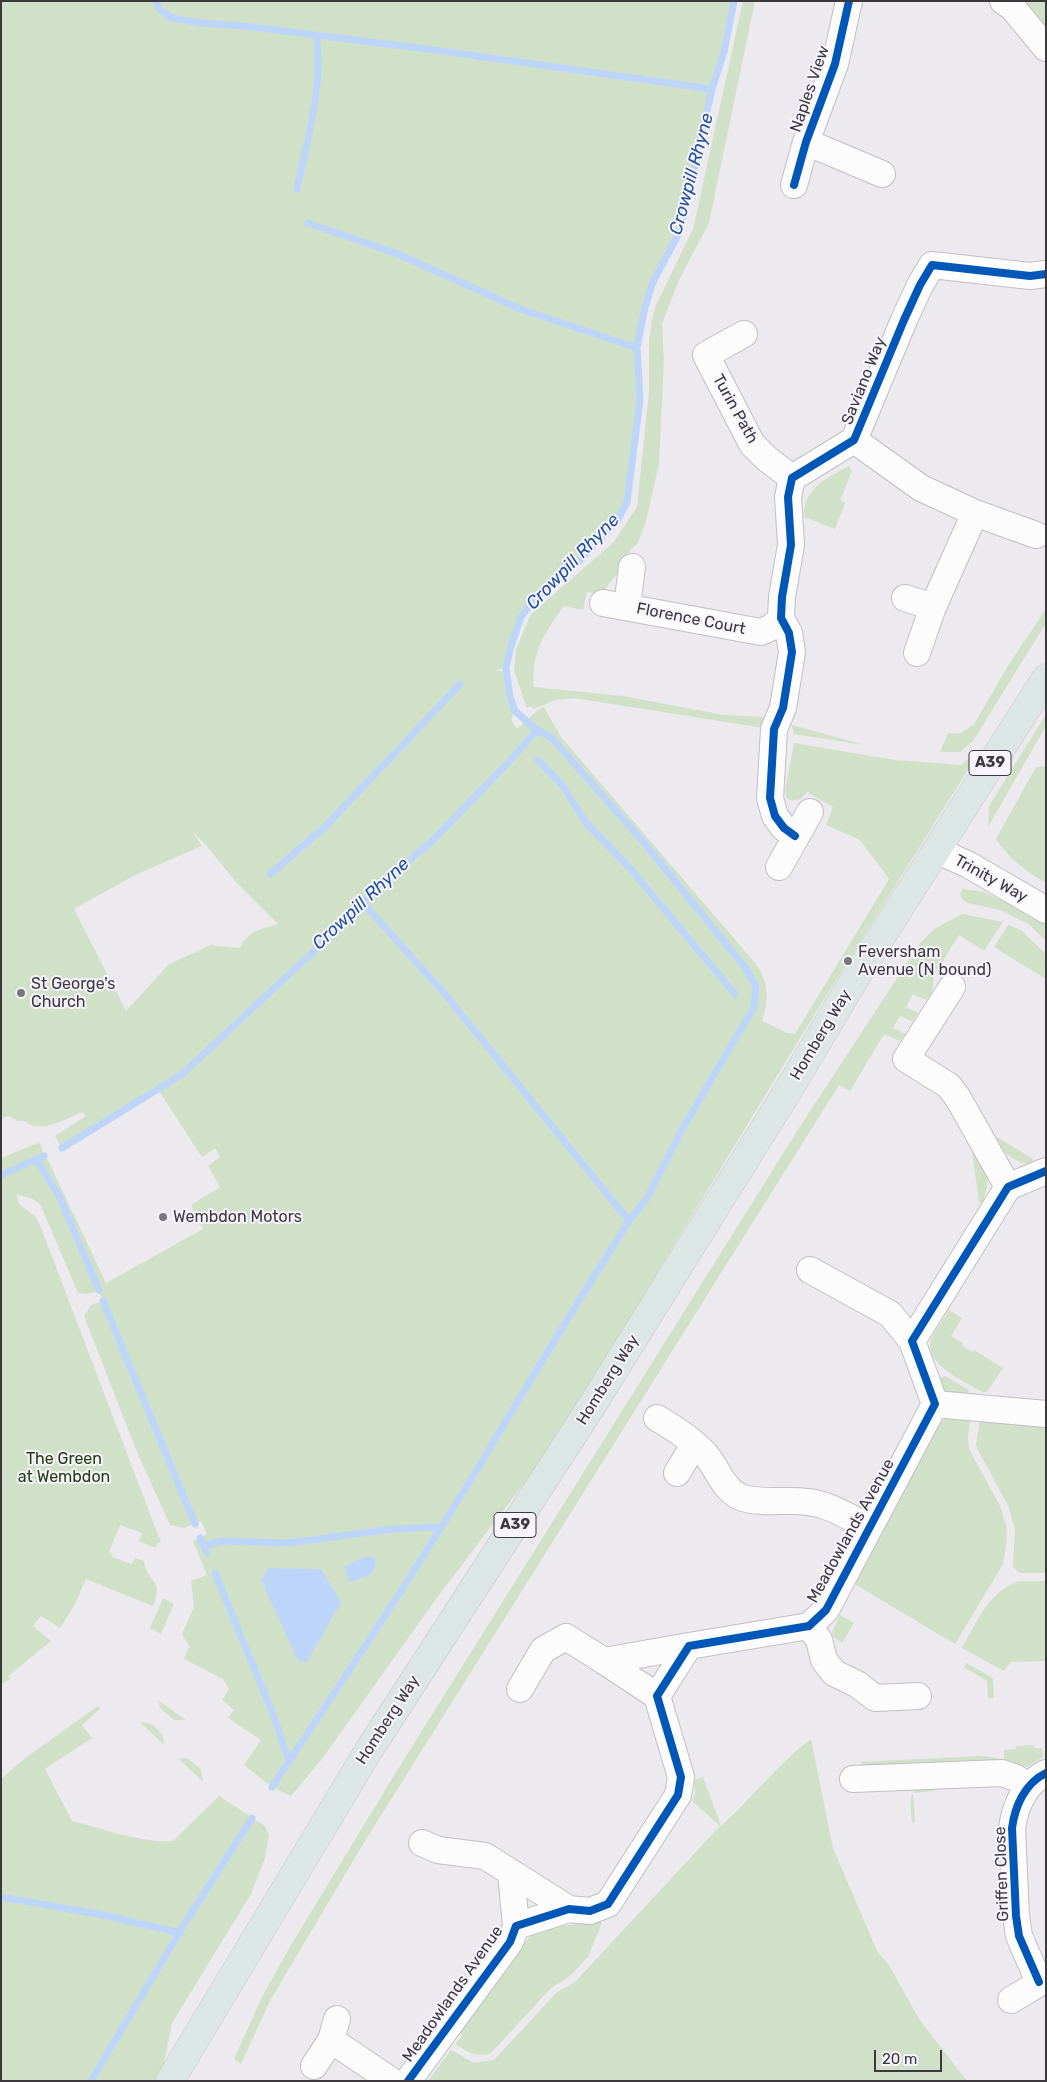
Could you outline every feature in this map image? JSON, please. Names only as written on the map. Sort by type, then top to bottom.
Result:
[{"type":"main road","name":"Homberg Way","points":[[170,2081],[369,1750],[591,1407],[936,850],[1046,678]]},
{"type":"street","name":"Naples View","points":[[794,185],[806,142],[835,64],[849,1]]},
{"type":"street","points":[[1003,1],[1012,7],[1046,48]]},
{"type":"street","name":"Naples View","points":[[806,142],[882,174]]},
{"type":"street","name":"Saviano Way","points":[[792,478],[854,440],[904,320],[932,265],[1030,276],[1046,274]]},
{"type":"street","name":"Turin Path","points":[[744,334],[698,360],[752,444],[766,458],[792,478]]},
{"type":"street","points":[[854,440],[921,488],[976,514],[1036,535]]},
{"type":"street","points":[[792,478],[788,497],[791,545],[782,597],[781,618],[789,633],[792,652],[783,708],[774,729],[770,798],[775,816],[784,828],[795,836]]},
{"type":"street","points":[[917,653],[933,608],[976,514]]},
{"type":"street","name":"Florence Court","points":[[632,567],[615,604],[761,632],[772,627],[781,618]]},
{"type":"street","points":[[905,598],[933,608]]},
{"type":"street","points":[[779,867],[810,812]]},
{"type":"street","name":"Trinity Way","points":[[936,850],[969,865],[1046,910]]},
{"type":"street","points":[[952,987],[896,1054],[949,1086],[958,1098],[1008,1187]]},
{"type":"street","points":[[912,1341],[1008,1187],[1046,1172]]},
{"type":"street","points":[[810,1270],[890,1314],[912,1341],[935,1404],[1046,1414]]},
{"type":"street","name":"Meadowlands Avenue","points":[[604,1661],[809,1626],[826,1610],[842,1582],[869,1527],[935,1404]]},
{"type":"street","points":[[657,1418],[705,1454],[732,1492],[743,1498],[809,1502],[869,1527]]},
{"type":"street","points":[[677,1473],[694,1445]]},
{"type":"street","name":"Meadowlands Avenue","points":[[809,1626],[819,1640],[824,1660],[834,1673],[857,1684],[875,1698],[918,1696]]},
{"type":"street","points":[[520,1689],[543,1650],[566,1637],[657,1696],[689,1646]]},
{"type":"street","name":"Meadowlands Avenue","points":[[516,1926],[569,1909],[590,1911],[608,1904],[678,1795],[681,1777],[657,1696]]},
{"type":"street","name":"Griffen Close","points":[[853,1779],[1002,1773],[1016,1778],[1037,1780]]},
{"type":"street","name":"Griffen Close","points":[[1011,2000],[1043,1980],[1019,1936],[1016,1916],[1012,1828],[1019,1800],[1037,1780]]},
{"type":"street","name":"Meadowlands Avenue","points":[[422,1843],[438,1850],[485,1856],[569,1909]]},
{"type":"street","name":"Meadowlands Avenue","points":[[408,2081],[510,1942],[516,1926],[511,1874]]},
{"type":"street","points":[[314,2066],[334,2030],[392,2081]]},
{"type":"green space","name":"The Green at Wembdon","points":[[1,1],[734,1],[724,52],[712,89],[680,231],[653,282],[645,308],[637,348],[640,400],[627,502],[617,521],[581,559],[533,601],[521,617],[506,668],[494,670],[506,672],[507,686],[515,711],[511,719],[517,729],[544,707],[561,737],[756,964],[763,978],[767,999],[762,1021],[787,1033],[795,1034],[889,879],[860,840],[826,825],[833,807],[807,792],[799,800],[787,799],[785,792],[794,743],[895,760],[961,765],[981,749],[800,1038],[551,1448],[436,1599],[322,1759],[291,1796],[272,1787],[244,1765],[261,1740],[228,1718],[234,1710],[222,1700],[229,1689],[223,1679],[184,1659],[189,1646],[182,1634],[194,1607],[191,1581],[207,1575],[193,1541],[207,1534],[201,1521],[184,1528],[170,1525],[137,1452],[84,1316],[91,1305],[102,1301],[99,1291],[87,1294],[78,1293],[40,1204],[33,1199],[16,1194],[19,1204],[36,1217],[42,1230],[161,1543],[157,1543],[156,1548],[139,1541],[142,1533],[120,1525],[109,1552],[113,1555],[112,1557],[132,1564],[135,1558],[144,1561],[145,1568],[156,1585],[157,1591],[153,1606],[86,1579],[73,1608],[60,1628],[41,1616],[33,1626],[51,1641],[8,1676],[10,1679],[1,1684],[1,1158],[40,1142],[44,1156],[48,1160],[106,1283],[203,1229],[191,1205],[220,1187],[208,1166],[220,1157],[215,1148],[202,1157],[159,1091],[62,1148],[55,1136],[86,1116],[82,1112],[60,1122],[45,1126],[17,1121],[10,1116],[1,1118]],"holes":[[[192,831],[235,881],[278,924],[251,934],[240,948],[215,946],[213,944],[169,964],[126,1011],[74,909],[135,875],[202,846]]]},
{"type":"green space","points":[[743,1],[755,1],[709,223],[679,280],[662,324],[664,361],[659,464],[646,521],[638,543],[630,550],[623,567],[601,594],[587,592],[583,610],[564,606],[557,615],[537,654],[533,675],[534,687],[623,696],[724,715],[764,717],[764,728],[574,698],[556,700],[534,709],[530,706],[527,708],[514,671],[516,649],[531,614],[613,543],[637,507],[649,391],[649,340],[652,320],[656,305],[693,229]]},
{"type":"green space","points":[[1020,1],[1046,1],[1046,40]]},
{"type":"green space","points":[[849,466],[852,471],[840,500],[845,503],[835,529],[804,517],[805,507],[812,491],[825,480]]},
{"type":"green space","points":[[1046,609],[1046,623],[973,741],[960,752],[940,752],[948,733],[961,733],[974,724],[1011,661]]},
{"type":"green space","points":[[1046,714],[1046,726],[988,827],[989,806]]},
{"type":"green space","points":[[792,725],[865,745],[794,734]]},
{"type":"green space","points":[[1043,766],[1046,768],[1046,883],[1018,864],[996,839],[1036,767]]},
{"type":"green space","points":[[963,889],[984,892],[1039,918],[1046,924],[1046,941],[1029,924],[999,910],[968,903],[962,899],[960,893]]},
{"type":"green space","points":[[962,914],[1003,922],[984,951],[959,935],[934,975],[932,993],[926,1000],[913,994],[906,1007],[918,1013],[912,1021],[900,1016],[893,1028],[905,1034],[900,1041],[884,1034],[850,1091],[839,1085],[365,1841],[271,1999],[241,2064],[234,2059],[262,1997],[291,1945],[398,1769],[799,1128],[920,943],[934,929]]},
{"type":"green space","points":[[1008,925],[1021,930],[1046,954],[1046,979],[994,947]]},
{"type":"green space","points":[[997,1137],[1033,1159],[1032,1165],[1021,1162],[1005,1153],[992,1140]]},
{"type":"green space","points":[[976,1150],[988,1179],[983,1205],[979,1202],[972,1151]]},
{"type":"green space","points":[[949,1310],[962,1318],[951,1336],[963,1343],[962,1346],[973,1352],[974,1350],[1003,1368],[987,1392],[982,1392],[947,1371],[933,1357],[930,1349],[931,1340]]},
{"type":"green space","points":[[945,1376],[969,1390],[968,1397],[949,1393],[942,1388],[936,1380]]},
{"type":"green space","points":[[952,1416],[971,1417],[968,1437],[969,1449],[1000,1506],[1007,1528],[1003,1564],[955,1644],[853,1583],[936,1428],[944,1419]]},
{"type":"green space","points":[[980,1419],[1046,1423],[1046,1573],[1020,1573],[1013,1567],[1015,1529],[1008,1506],[976,1446]]},
{"type":"green space","points":[[1018,1581],[1046,1581],[1046,1661],[1011,1662],[1004,1671],[962,1648],[984,1609],[998,1593]]},
{"type":"green space","points":[[163,1598],[174,1604],[161,1634],[150,1628]]},
{"type":"green space","points":[[840,1615],[854,1623],[842,1643],[832,1636]]},
{"type":"green space","points":[[966,1663],[993,1678],[994,1698],[988,1698],[987,1681],[964,1667]]},
{"type":"green space","points":[[158,1700],[186,1720],[174,1720],[160,1708]]},
{"type":"green space","points":[[98,1706],[100,1709],[82,1725],[92,1738],[45,1769],[72,1821],[135,1838],[173,1841],[219,1796],[265,1826],[269,1835],[265,1858],[251,1894],[172,2023],[162,2073],[158,2081],[1,2081],[1,1779],[24,1759]]},
{"type":"green space","points":[[140,1722],[154,1726],[160,1732],[164,1745]]},
{"type":"green space","points":[[811,1739],[833,1848],[877,1951],[889,1965],[919,2019],[967,2081],[428,2081],[451,2050],[474,2063],[494,2060],[557,1992],[574,1983],[720,1826],[692,1801],[695,1794],[694,1780],[703,1777],[721,1826],[788,1758]]},
{"type":"green space","points":[[1033,1745],[1034,1748],[1042,1748],[1043,1757],[1027,1767],[1004,1759],[1004,1750],[1016,1749],[1017,1746]]},
{"type":"green space","points":[[981,1756],[998,1758],[998,1764],[861,1770],[861,1762]]},
{"type":"green space","points":[[187,1758],[201,1769],[203,1782],[179,1759]]},
{"type":"green space","points":[[920,1786],[934,1786],[934,1791],[913,1793]]},
{"type":"green space","points":[[913,1793],[915,1822],[912,1822],[911,1812],[911,1797]]},
{"type":"green space","points":[[599,1921],[602,1923],[588,1957],[570,1976],[551,1988],[491,2053],[481,2055],[468,2052],[455,2044],[462,2036],[459,2032],[531,1935],[540,1929]]},
{"type":"water","points":[[371,1556],[375,1558],[376,1564],[372,1572],[349,1582],[344,1567],[361,1558]]},
{"type":"water","points":[[268,1568],[321,1569],[341,1602],[307,1662],[298,1661],[261,1580]]},
{"type":"waterway","points":[[157,1],[159,9],[172,18],[201,23],[244,26],[427,49],[712,89]]},
{"type":"waterway","name":"Crowpill Rhyne","points":[[62,1148],[181,1075],[311,954],[382,883],[430,843],[508,763],[537,730],[515,711],[510,697],[506,668],[511,646],[521,617],[533,601],[581,559],[617,521],[627,502],[640,400],[637,348],[645,307],[653,282],[680,231],[712,89],[724,52],[734,1]]},
{"type":"waterway","points":[[297,189],[310,132],[316,93],[318,74],[316,35]]},
{"type":"waterway","points":[[308,223],[398,254],[520,309],[637,348]]},
{"type":"waterway","points":[[270,874],[325,827],[460,684]]},
{"type":"waterway","points":[[272,1787],[408,1579],[629,1221],[647,1198],[684,1126],[754,1007],[756,986],[744,966],[645,844],[551,737],[537,730]]},
{"type":"waterway","points":[[538,760],[563,786],[586,823],[629,867],[735,994]]},
{"type":"waterway","points":[[363,903],[444,993],[629,1221]]},
{"type":"waterway","name":"Crowpill Rhyne","points":[[1,1175],[44,1156]]},
{"type":"waterway","points":[[37,1160],[60,1198],[99,1290]]},
{"type":"waterway","points":[[103,1301],[195,1524]]},
{"type":"waterway","points":[[204,1546],[223,1541],[289,1543],[392,1529],[440,1527]]},
{"type":"waterway","points":[[200,1538],[207,1553]]},
{"type":"waterway","points":[[215,1573],[273,1714],[289,1762]]},
{"type":"waterway","points":[[91,2081],[185,1923],[252,1818]]},
{"type":"waterway","points":[[1,1897],[103,1915],[180,1933]]},
{"type":"cycle path","points":[[794,185],[806,142],[835,64],[849,1]]},
{"type":"cycle path","points":[[795,836],[784,828],[775,816],[770,798],[774,729],[783,708],[792,652],[789,633],[781,618],[782,597],[791,545],[788,497],[792,478],[854,440],[904,320],[920,285],[932,265],[1030,276],[1046,274]]},
{"type":"cycle path","points":[[408,2081],[510,1942],[516,1926],[569,1909],[590,1911],[608,1904],[678,1795],[681,1777],[657,1696],[689,1646],[809,1626],[826,1610],[935,1404],[912,1341],[1008,1187],[1046,1171]]},
{"type":"cycle path","points":[[1039,1982],[1019,1936],[1016,1916],[1012,1828],[1022,1796],[1032,1783],[1046,1773]]},
{"type":"place","name":"Feversham Avenue (N bound)","points":[[848,961]]},
{"type":"place","name":"St George's Church","points":[[21,993]]},
{"type":"place","name":"Wembdon Motors","points":[[163,1217]]}]
